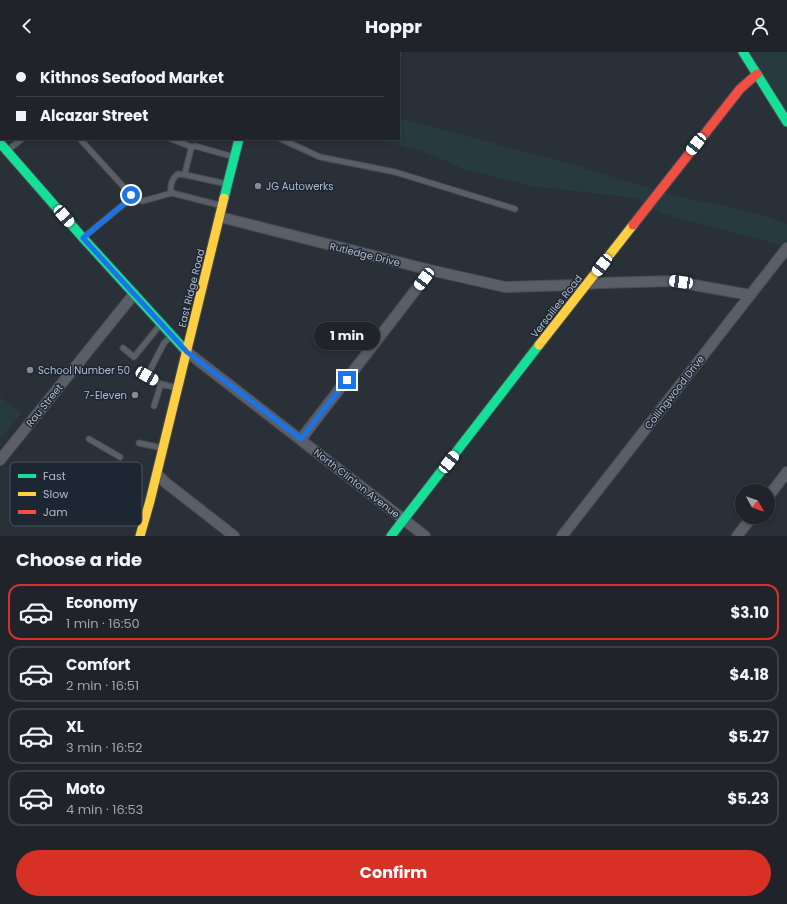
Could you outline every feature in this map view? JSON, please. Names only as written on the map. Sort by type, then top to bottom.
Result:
[{"type":"main road","points":[[743,52],[787,122]]},
{"type":"main road","name":"Versailles Road","points":[[391,536],[586,284],[740,89],[757,74]]},
{"type":"main road","name":"East Ridge Road","points":[[140,536],[157,474],[239,140]]},
{"type":"main road","name":"North Clinton Avenue","points":[[0,143],[83,238],[187,352]]},
{"type":"street","name":"Rutledge Drive","points":[[220,218],[430,270],[506,287],[672,281],[750,295]]},
{"type":"street","name":"Collingwood Drive","points":[[562,536],[787,248]]},
{"type":"street","points":[[301,439],[430,270]]},
{"type":"street","name":"Rau Street","points":[[0,460],[134,294]]},
{"type":"street","name":"North Clinton Avenue","points":[[187,352],[425,536]]},
{"type":"street","points":[[775,488],[787,472]]},
{"type":"street","points":[[157,474],[166,483],[234,536]]},
{"type":"street","points":[[737,536],[746,524]]},
{"type":"lane","points":[[7,151],[19,140]]},
{"type":"lane","points":[[81,140],[131,195],[130,199]]},
{"type":"lane","points":[[174,140],[192,147],[195,146],[235,157]]},
{"type":"lane","points":[[283,140],[320,157],[395,172],[515,209]]},
{"type":"lane","points":[[186,175],[185,173],[190,149],[192,147]]},
{"type":"lane","points":[[172,193],[170,189],[174,177],[178,174],[228,184]]},
{"type":"lane","points":[[130,199],[143,202],[172,193],[223,206]]},
{"type":"lane","points":[[83,238],[130,199]]},
{"type":"lane","points":[[124,348],[134,357],[161,324]]},
{"type":"lane","points":[[171,335],[164,343],[147,376],[161,384],[178,388]]},
{"type":"lane","points":[[154,406],[161,384]]},
{"type":"lane","points":[[89,439],[120,457]]},
{"type":"lane","points":[[139,443],[163,448]]},
{"type":"green space","points":[[742,52],[787,52],[787,122]]},
{"type":"green space","points":[[400,118],[571,164],[672,195],[762,215],[787,224],[787,247],[660,213],[637,199],[531,186],[464,169],[427,153],[379,140],[400,140]]},
{"type":"green space","points":[[0,397],[22,413],[2,438],[0,436]]},
{"type":"traffic: fast","points":[[743,52],[787,122]]},
{"type":"traffic: fast","points":[[224,198],[239,140]]},
{"type":"traffic: fast","points":[[0,143],[83,238],[187,352]]},
{"type":"traffic: fast","points":[[391,536],[539,345]]},
{"type":"traffic: slow","points":[[140,536],[150,501],[224,198]]},
{"type":"traffic: slow","points":[[539,345],[633,225]]},
{"type":"traffic: jam","points":[[633,225],[740,89],[757,74]]},
{"type":"place","name":"JG Autowerks","points":[[258,186]]},
{"type":"place","name":"School Number 50","points":[[30,370]]},
{"type":"place","name":"7-Eleven","points":[[135,395]]},
{"type":"route","points":[[131,195],[130,199],[83,238],[187,352],[301,439],[347,380]]}]
